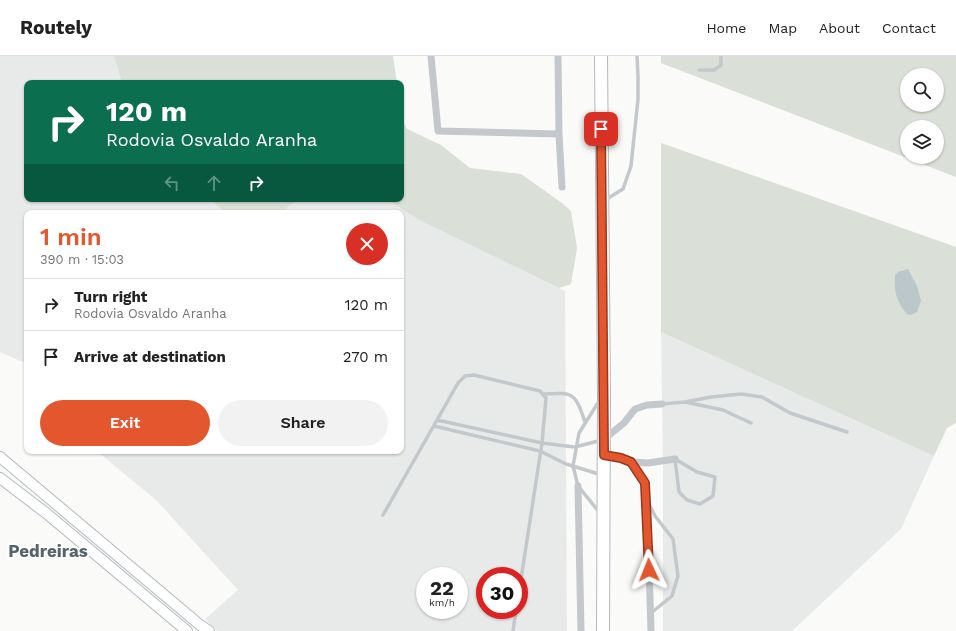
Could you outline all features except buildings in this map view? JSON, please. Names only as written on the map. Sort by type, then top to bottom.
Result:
[{"type":"highway","points":[[601,56],[604,394],[603,631]]},
{"type":"main road","points":[[0,457],[209,631]]},
{"type":"main road","points":[[16,471],[4,481],[46,513],[187,631]]},
{"type":"main road","points":[[122,576],[130,566]]},
{"type":"street","points":[[431,56],[438,131],[559,134]]},
{"type":"street","points":[[558,56],[559,134],[562,187]]},
{"type":"street","points":[[604,439],[624,423],[635,409],[646,405],[662,404]]},
{"type":"street","points":[[604,455],[621,458],[631,462],[675,459]]},
{"type":"street","points":[[631,462],[645,483],[647,498],[651,631]]},
{"type":"street","points":[[578,486],[581,631]]},
{"type":"lane","points":[[602,202],[623,189],[631,166],[638,99],[637,56]]},
{"type":"lane","points":[[699,70],[714,70],[721,65],[722,56]]},
{"type":"lane","points":[[383,515],[458,383],[465,376],[474,375],[540,391],[546,398],[542,442],[523,567]]},
{"type":"lane","points":[[544,394],[565,392],[570,394],[579,404],[585,422]]},
{"type":"lane","points":[[603,517],[578,486],[573,466],[575,447],[579,433],[604,394]]},
{"type":"lane","points":[[662,404],[741,394],[762,397],[790,413],[847,432]]},
{"type":"lane","points":[[684,402],[723,410],[750,424]]},
{"type":"lane","points":[[437,420],[542,442],[575,447],[604,439]]},
{"type":"lane","points":[[434,426],[540,451],[573,466],[603,475]]},
{"type":"lane","points":[[675,459],[697,472],[715,478],[713,496],[700,504],[687,500],[679,492],[675,459]]},
{"type":"lane","points":[[647,498],[654,516],[673,539],[678,576],[672,596],[651,613]]},
{"type":"lane","points":[[513,631],[515,619]]},
{"type":"shaded area","points":[[0,56],[114,56],[121,80],[24,80],[24,202],[214,202],[223,210],[24,210],[24,363],[0,352]]},
{"type":"shaded area","points":[[114,56],[393,56],[397,80],[121,80]]},
{"type":"shaded area","points":[[661,56],[956,56],[956,177],[922,164],[944,164],[944,120],[900,120],[900,155],[661,63]]},
{"type":"shaded area","points":[[404,124],[407,129],[441,145],[470,168],[521,174],[571,211],[577,248],[571,284],[559,288],[421,221],[391,202],[404,202]]},
{"type":"shaded area","points":[[661,143],[956,247],[956,423],[947,428],[934,456],[661,332]]},
{"type":"shaded area","points":[[214,202],[296,202],[284,210],[223,210]]},
{"type":"shaded area","points":[[296,202],[391,202],[404,210],[284,210]]},
{"type":"shaded area","points":[[404,210],[421,221],[565,291],[567,631],[217,631],[205,619],[238,590],[157,501],[101,454],[404,454]]},
{"type":"shaded area","points":[[908,269],[917,286],[921,301],[917,312],[911,315],[907,314],[900,305],[896,296],[895,286],[895,275],[898,272]]},
{"type":"shaded area","points":[[661,332],[934,456],[901,529],[792,631],[663,631]]},
{"type":"district","name":"Pedreiras","points":[[48,551]]},
{"type":"route","points":[[601,129],[604,455],[621,458],[631,462],[645,483],[647,498],[649,570]]}]
